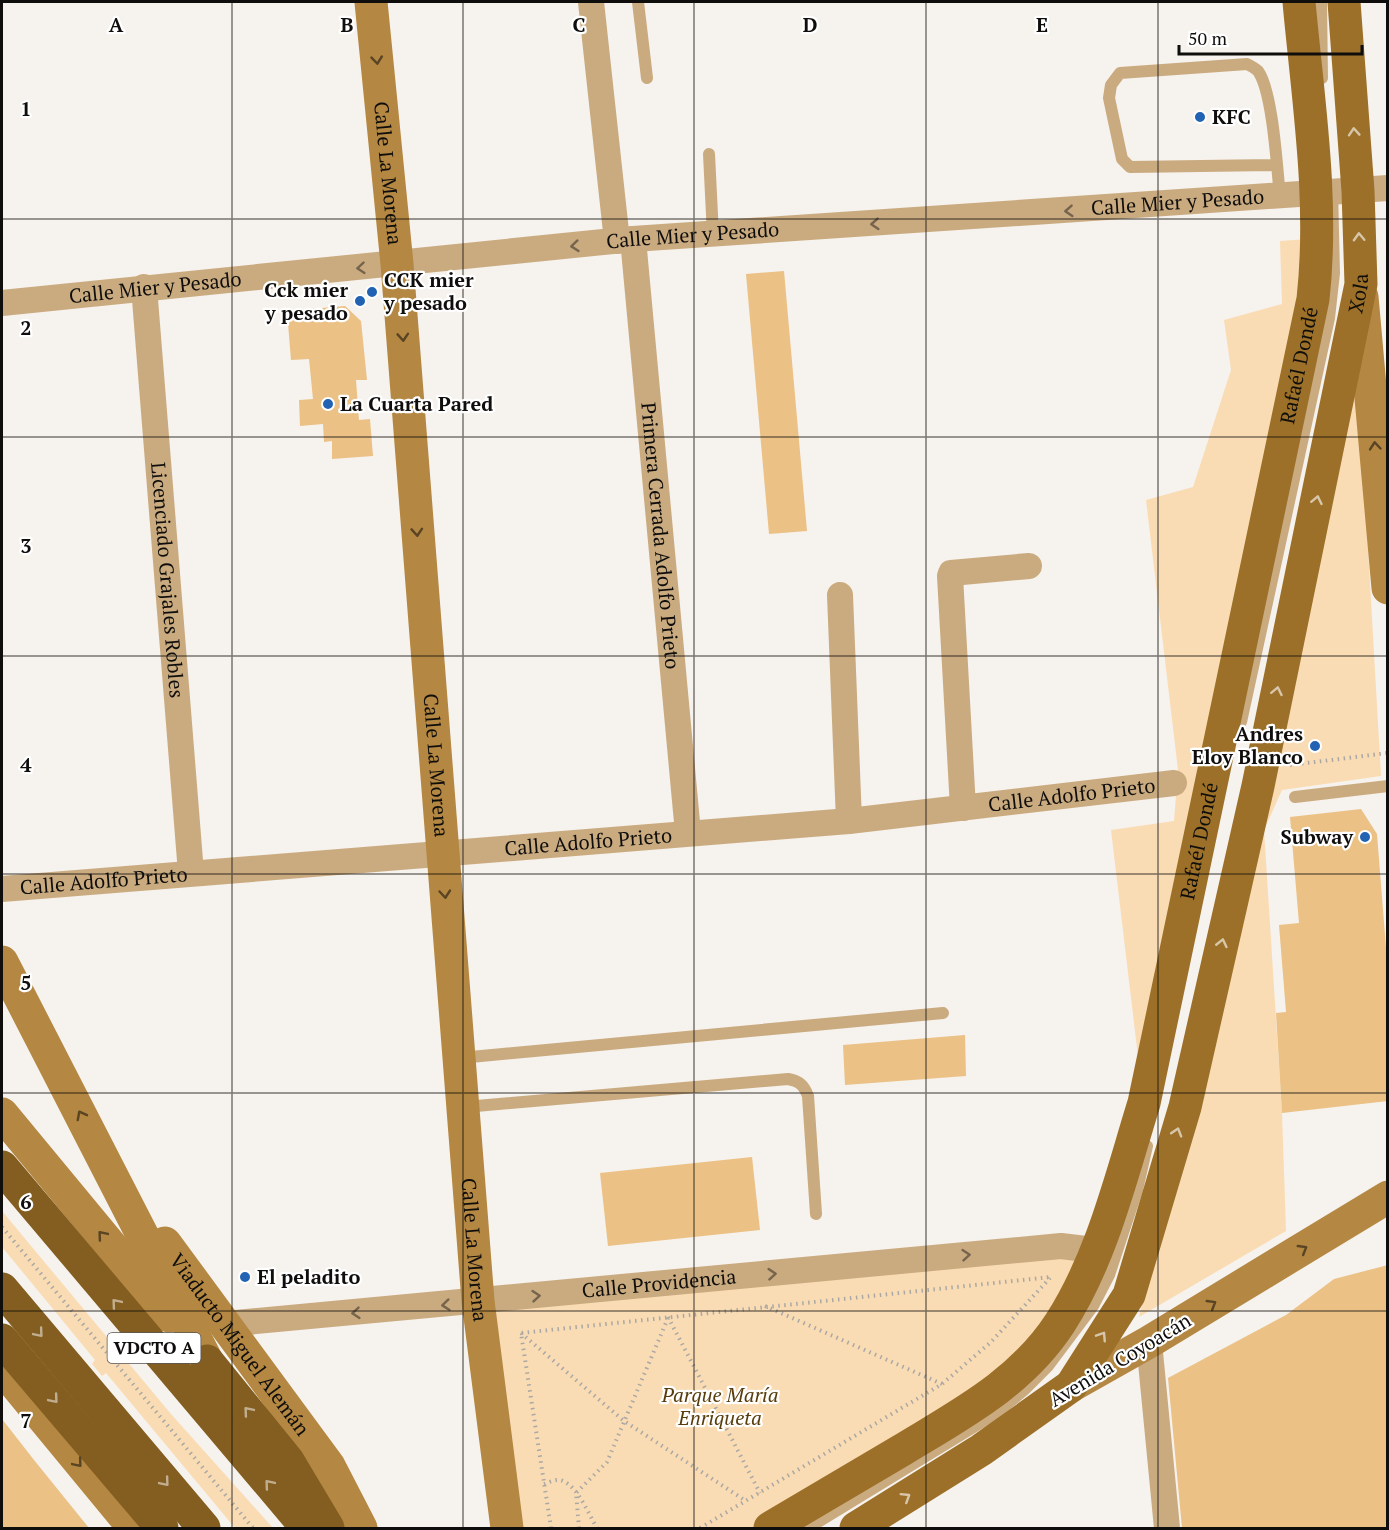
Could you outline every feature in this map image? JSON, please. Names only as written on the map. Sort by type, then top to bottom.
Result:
[{"type":"highway","name":"VDCTO A","points":[[2,1167],[307,1528]]},
{"type":"highway","points":[[2,1289],[204,1528]]},
{"type":"highway","points":[[2,1340],[162,1528]]},
{"type":"highway","points":[[207,1361],[278,1448],[328,1528]]},
{"type":"main road","name":"Xola","points":[[1299,2],[1345,188],[1361,284]]},
{"type":"main road","name":"Xola","points":[[1344,2],[1345,188]]},
{"type":"main road","name":"Rafaél Dondé","points":[[770,1528],[990,1397],[1031,1358],[1059,1325],[1082,1285],[1144,1104],[1313,299],[1318,253],[1345,188]]},
{"type":"main road","points":[[1071,1386],[1129,1295],[1185,1107],[1262,768],[1361,284]]},
{"type":"main road","name":"Avenida Coyoacán","points":[[856,1528],[981,1450],[1071,1386]]},
{"type":"street","name":"Calle La Morena","points":[[371,2],[398,264],[441,853],[460,1058],[478,1301],[507,1528]]},
{"type":"street","name":"Primera Cerrada Adolfo Prieto","points":[[591,2],[625,240],[688,833]]},
{"type":"street","name":"Calle Mier y Pesado","points":[[2,303],[625,240],[1280,197],[1345,188]]},
{"type":"street","name":"Xola","points":[[1361,284],[1388,588]]},
{"type":"street","name":"Licenciado Grajales Robles","points":[[144,287],[191,873]]},
{"type":"street","points":[[963,808],[950,576],[951,573],[1029,566]]},
{"type":"street","points":[[840,595],[849,820]]},
{"type":"street","name":"Calle Adolfo Prieto","points":[[2,889],[849,820],[1174,783]]},
{"type":"street","points":[[2,962],[207,1361]]},
{"type":"street","name":"Viaducto Miguel Alemán","points":[[2,1114],[207,1361]]},
{"type":"street","name":"Viaducto Miguel Alemán","points":[[108,1167],[329,1466],[361,1528]]},
{"type":"street","name":"Avenida Coyoacán","points":[[1071,1386],[1149,1342],[1388,1197]]},
{"type":"street","name":"Calle Providencia","points":[[225,1324],[1061,1246],[1094,1250]]},
{"type":"street","points":[[1149,1342],[1167,1528]]},
{"type":"street","points":[[2,1368],[134,1528]]},
{"type":"lane","points":[[638,2],[647,78]]},
{"type":"lane","points":[[1307,2],[1322,83],[1321,2]]},
{"type":"lane","points":[[1277,165],[1130,167],[1122,159],[1109,98],[1112,85],[1120,73],[1246,63],[1257,69],[1264,83],[1277,165],[1280,197]]},
{"type":"lane","points":[[709,154],[713,235]]},
{"type":"lane","points":[[1237,740],[1329,318],[1345,188]]},
{"type":"lane","points":[[1294,796],[1388,786]]},
{"type":"lane","points":[[460,1058],[943,1013]]},
{"type":"lane","points":[[1155,1115],[1162,1080]]},
{"type":"lane","points":[[463,1107],[797,1081],[804,1087],[808,1096],[816,1214]]},
{"type":"lane","points":[[808,1528],[995,1413],[1024,1390],[1048,1366],[1092,1306],[1109,1275],[1137,1190],[1149,1137]]},
{"type":"path","points":[[1262,768],[1388,753]]},
{"type":"path","points":[[2,1227],[252,1528]]},
{"type":"path","points":[[520,1333],[1051,1277],[991,1342],[942,1384],[700,1528]]},
{"type":"path","points":[[764,1306],[942,1384]]},
{"type":"path","points":[[579,1528],[576,1493],[607,1462],[668,1317]]},
{"type":"path","points":[[668,1317],[760,1493]]},
{"type":"path","points":[[520,1333],[624,1421],[746,1501]]},
{"type":"path","points":[[520,1333],[551,1528]]},
{"type":"path","points":[[544,1484],[557,1480],[564,1481],[576,1493],[597,1528]]},
{"type":"green space","points":[[1308,239],[1142,1090],[1111,830],[1174,821],[1178,770],[1146,500],[1193,487],[1231,370],[1224,320],[1282,304],[1280,241]]},
{"type":"green space","points":[[1357,354],[1381,776],[1282,790],[1264,830],[1282,1113],[1286,1231],[1139,1317],[1270,775]]},
{"type":"green space","points":[[2,1211],[171,1414],[273,1528],[235,1528],[106,1373],[102,1376],[92,1364],[95,1360],[2,1247]]},
{"type":"green space","name":"Parque María Enriqueta","points":[[1082,1256],[1057,1304],[1019,1358],[754,1528],[518,1528],[485,1307]]},
{"type":"building","points":[[784,271],[807,531],[769,534],[746,274]]},
{"type":"building","points":[[345,306],[361,321],[367,380],[356,380],[359,420],[370,419],[373,456],[332,459],[332,441],[324,442],[323,424],[300,426],[299,400],[313,399],[309,359],[291,360],[287,311]]},
{"type":"building","points":[[1361,809],[1377,834],[1388,973],[1388,1101],[1282,1113],[1276,1013],[1286,1012],[1279,925],[1299,923],[1290,817]]},
{"type":"building","points":[[965,1035],[966,1076],[845,1085],[843,1045]]},
{"type":"building","points":[[752,1157],[760,1230],[608,1246],[600,1173]]},
{"type":"building","points":[[1388,1265],[1388,1528],[1182,1528],[1168,1378],[1286,1315],[1334,1279]]},
{"type":"building","points":[[2,1419],[34,1460],[89,1528],[2,1528]]},
{"type":"place","name":"KFC","points":[[1200,117]]},
{"type":"place","name":"CCK mier y pesado","points":[[372,292]]},
{"type":"place","name":"Cck mier y pesado","points":[[360,301]]},
{"type":"place","name":"La Cuarta Pared","points":[[328,404]]},
{"type":"place","name":"Andres Eloy Blanco","points":[[1315,746]]},
{"type":"place","name":"Subway","points":[[1365,837]]},
{"type":"place","name":"El peladito","points":[[245,1277]]}]
